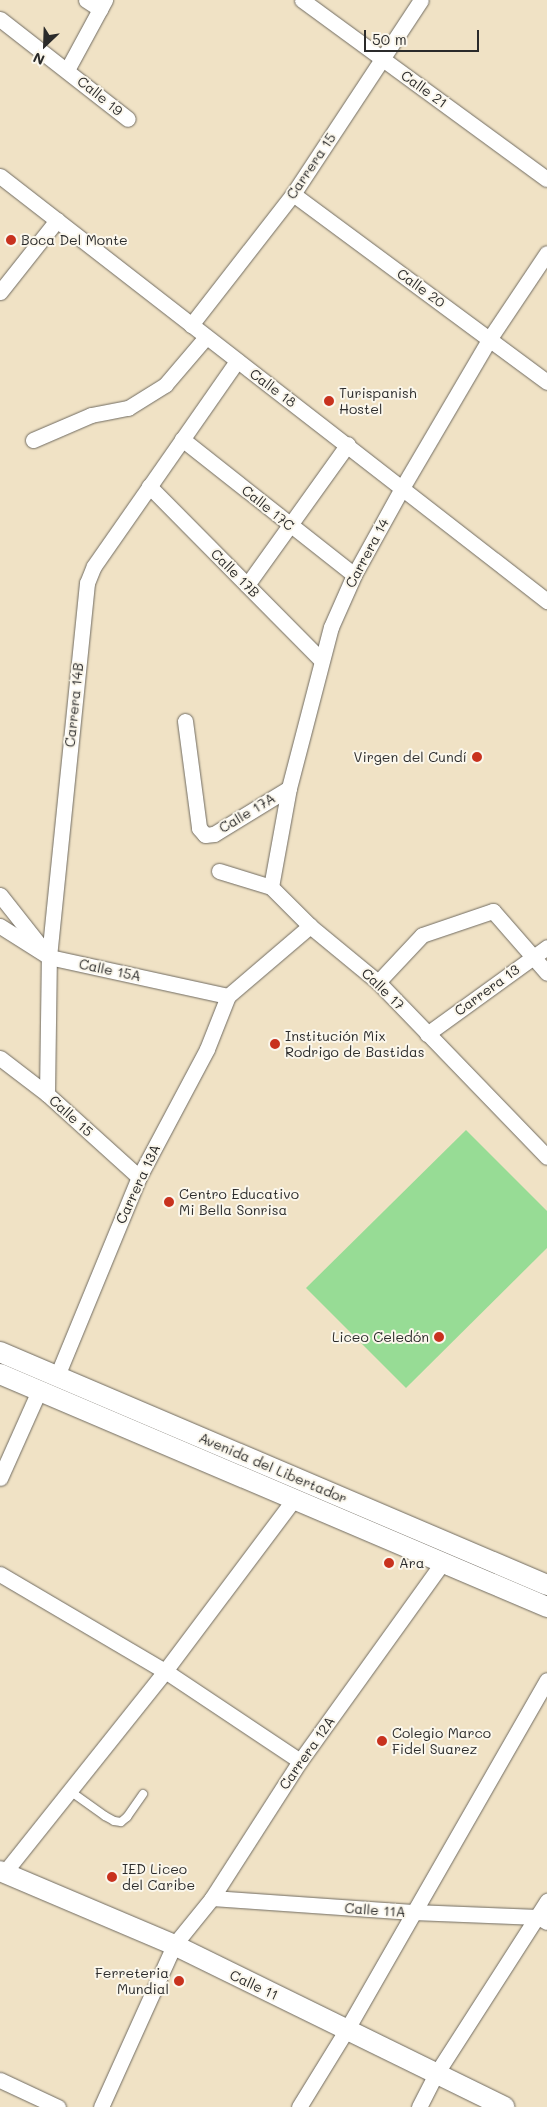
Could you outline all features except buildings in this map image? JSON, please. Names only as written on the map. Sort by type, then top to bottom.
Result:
[{"type":"main road","name":"Avenida del Libertador","points":[[0,1352],[547,1585]]},
{"type":"main road","name":"Avenida del Libertador","points":[[0,1374],[547,1606]]},
{"type":"main road","name":"Calle 11","points":[[2,1872],[174,1945],[504,2107]]},
{"type":"street","points":[[67,70],[103,4],[86,0]]},
{"type":"street","name":"Calle 21","points":[[302,0],[547,179]]},
{"type":"street","name":"Carrera 15","points":[[190,325],[293,194],[421,0]]},
{"type":"street","name":"Calle 19","points":[[0,19],[128,119]]},
{"type":"street","name":"Calle 18","points":[[0,176],[190,325],[348,444],[547,601]]},
{"type":"street","name":"Calle 20","points":[[293,194],[547,382]]},
{"type":"street","points":[[0,292],[57,220]]},
{"type":"street","name":"Carrera 14","points":[[271,887],[288,788],[330,627],[354,575],[402,488],[490,338],[547,253]]},
{"type":"street","points":[[33,440],[91,415],[128,408],[165,385],[206,337]]},
{"type":"street","name":"Carrera 14B","points":[[47,1094],[49,957],[87,583],[94,566],[237,361]]},
{"type":"street","name":"Calle 17C","points":[[182,439],[354,575]]},
{"type":"street","points":[[246,585],[288,524],[348,444]]},
{"type":"street","name":"Calle 17B","points":[[149,486],[321,660]]},
{"type":"street","name":"Calle 17A","points":[[185,721],[199,828],[205,835],[214,834],[288,788]]},
{"type":"street","name":"Calle 17","points":[[219,872],[271,887],[310,926],[378,982],[547,1157]]},
{"type":"street","points":[[0,894],[49,957]]},
{"type":"street","points":[[378,982],[422,935],[493,911],[547,973]]},
{"type":"street","name":"Calle 15A","points":[[0,926],[49,957],[228,996]]},
{"type":"street","points":[[228,996],[310,926]]},
{"type":"street","name":"Carrera 13","points":[[427,1034],[547,947]]},
{"type":"street","name":"Carrera 13A","points":[[57,1376],[139,1177],[207,1049],[228,996]]},
{"type":"street","name":"Calle 15","points":[[0,1058],[47,1094],[139,1177]]},
{"type":"street","points":[[0,1478],[39,1390]]},
{"type":"street","points":[[2,1872],[70,1791],[165,1671],[294,1499]]},
{"type":"street","name":"Carrera 12A","points":[[102,2107],[174,1945],[212,1898],[300,1761],[443,1562]]},
{"type":"street","points":[[0,1574],[165,1671],[300,1761]]},
{"type":"street","points":[[299,2107],[547,1680]]},
{"type":"street","name":"Calle 11A","points":[[212,1898],[542,1920]]},
{"type":"street","points":[[419,2107],[436,2074],[542,1920],[547,1901]]},
{"type":"street","points":[[0,2080],[58,2107]]},
{"type":"lane","points":[[70,1791],[114,1821],[121,1822],[143,1794]]},
{"type":"green space","points":[[466,1130],[547,1211],[547,1248],[406,1388],[306,1288]]},
{"type":"place","name":"Boca Del Monte","points":[[11,240]]},
{"type":"place","name":"Turispanish Hostel","points":[[329,401]]},
{"type":"place","name":"Virgen del Cundí","points":[[477,757]]},
{"type":"place","name":"Institución Mix Rodrigo de Bastidas","points":[[275,1044]]},
{"type":"place","name":"Centro Educativo Mi Bella Sonrisa","points":[[169,1202]]},
{"type":"place","name":"Liceo Celedón","points":[[439,1337]]},
{"type":"place","name":"Ara","points":[[389,1563]]},
{"type":"place","name":"Colegio Marco Fidel Suarez","points":[[382,1741]]},
{"type":"place","name":"IED Liceo del Caribe","points":[[112,1877]]},
{"type":"place","name":"Ferreteria Mundial","points":[[179,1981]]}]
